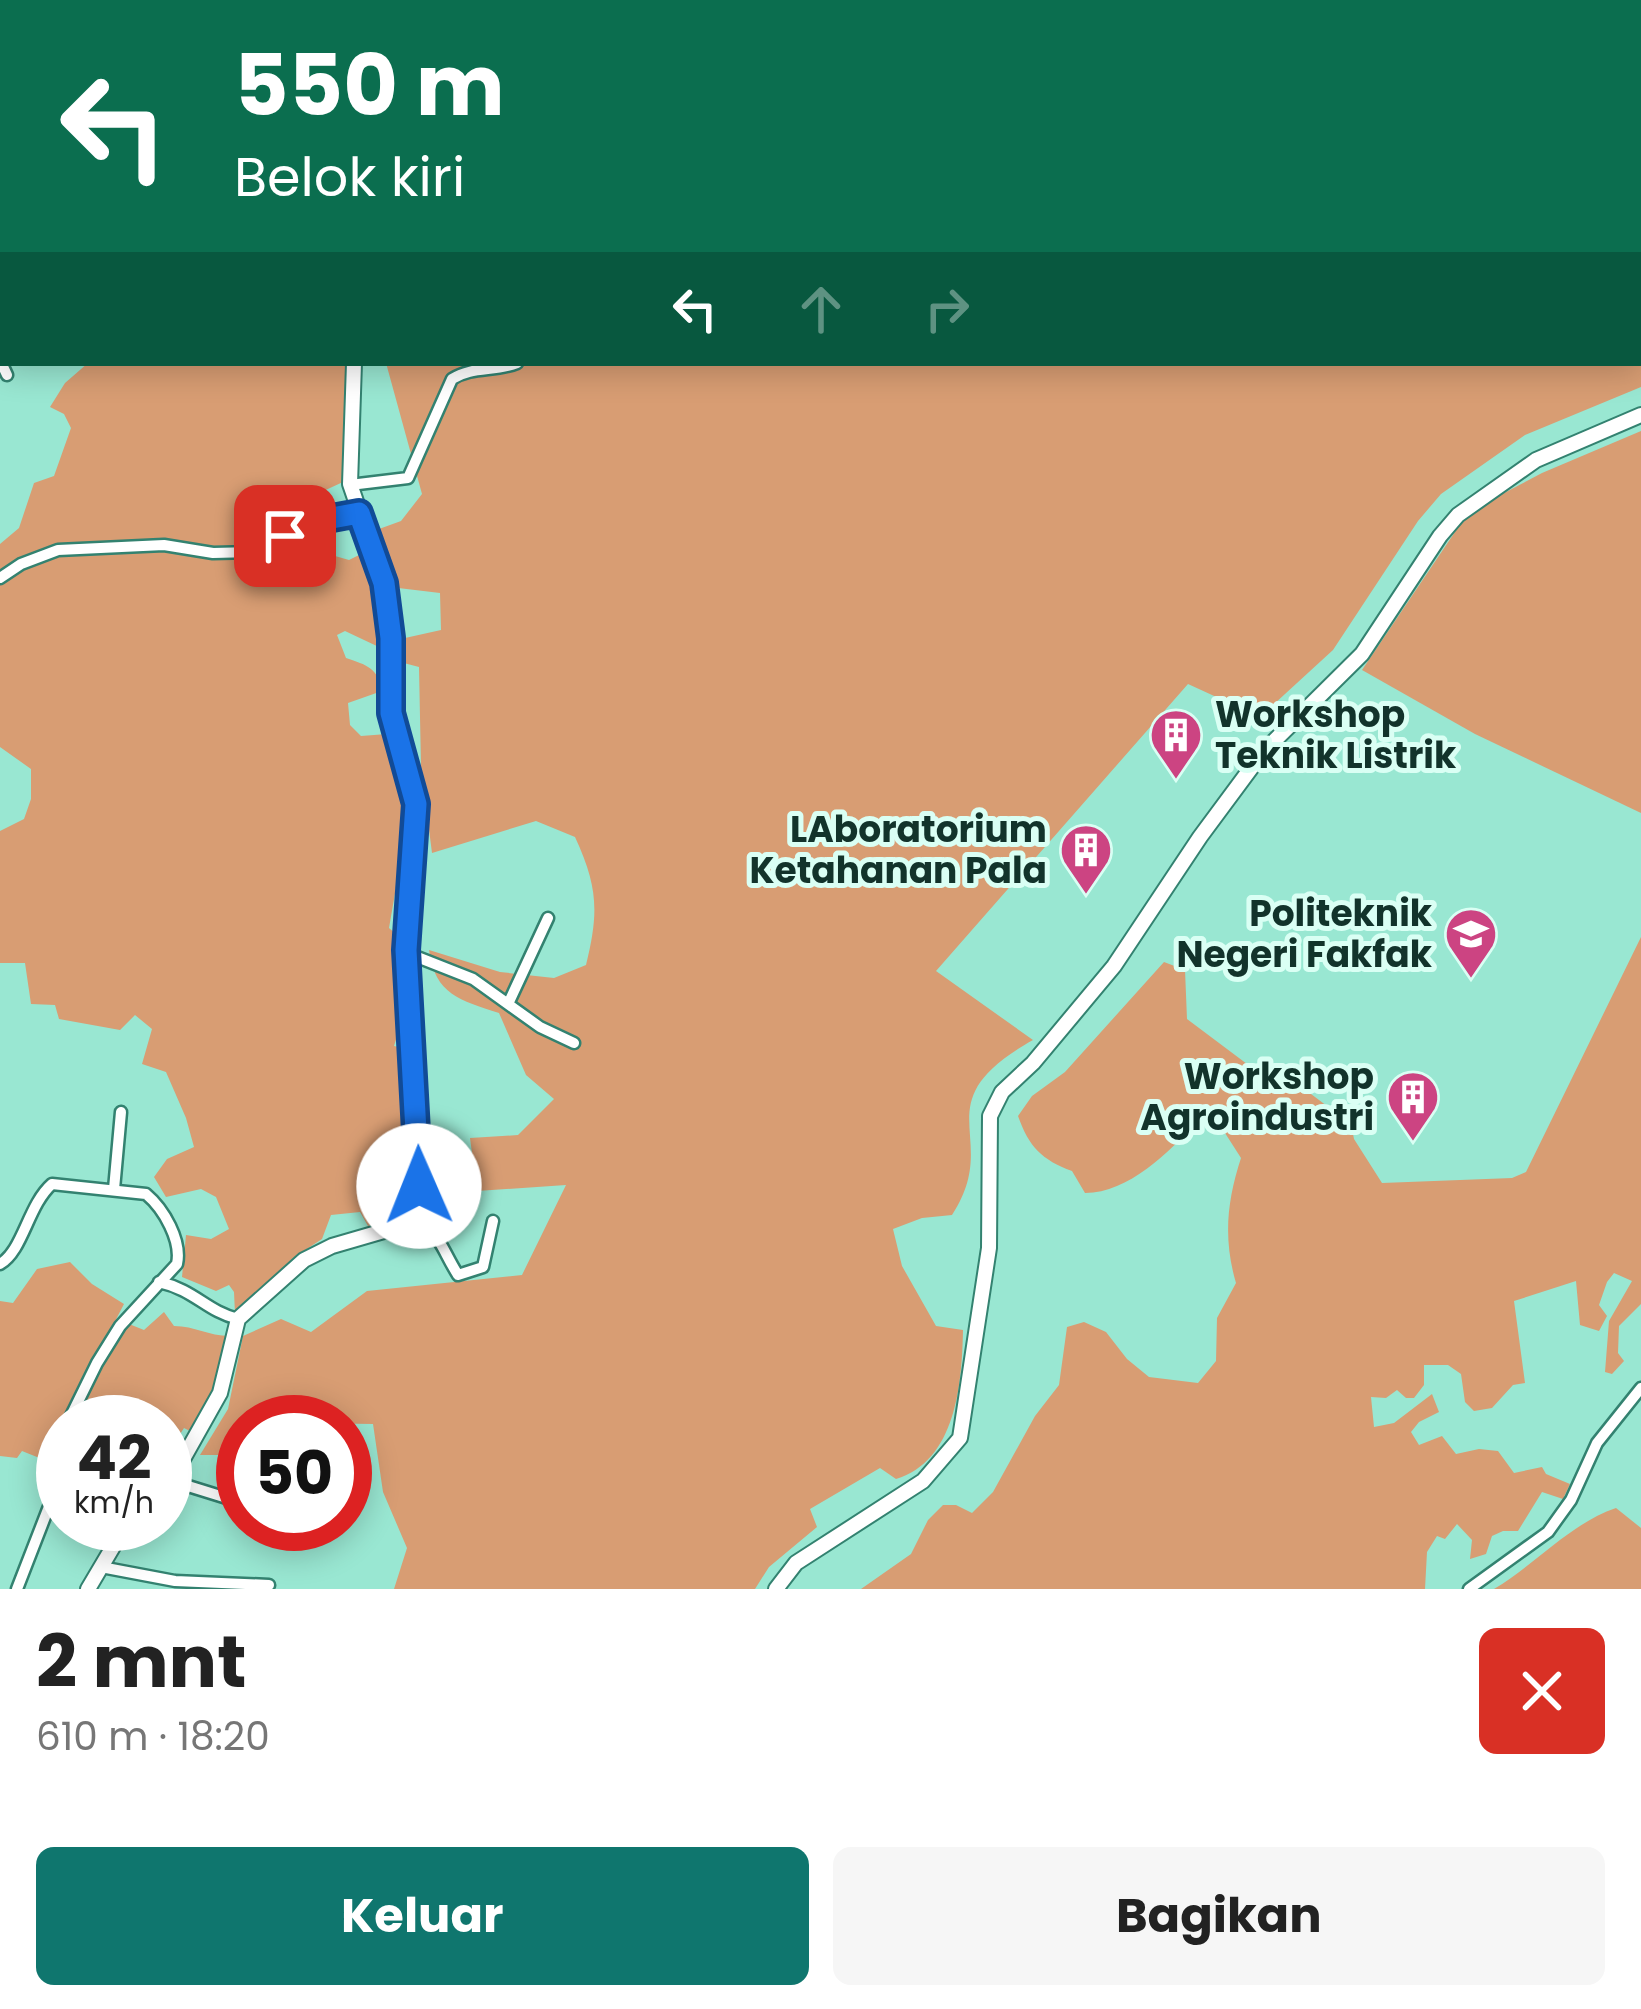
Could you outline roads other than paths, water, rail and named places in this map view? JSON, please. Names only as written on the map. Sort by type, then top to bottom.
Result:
[{"type":"main road","points":[[192,1444],[220,1394],[238,1318],[304,1260],[341,1242],[396,1226],[411,1206],[420,1177],[407,952],[415,799],[391,713],[391,638],[384,583],[350,485],[354,366]]},
{"type":"main road","points":[[776,1589],[796,1563],[923,1481],[960,1438],[988,1248],[990,1116],[1002,1092],[1033,1063],[1114,966],[1263,752],[1362,654],[1458,515],[1536,460],[1641,415]]},
{"type":"main road","points":[[88,1589],[110,1551]]},
{"type":"street","points":[[3,366],[7,375]]},
{"type":"street","points":[[350,485],[408,478],[452,379],[465,370],[510,366]]},
{"type":"street","points":[[0,578],[58,550],[164,545],[213,553],[253,552],[316,521],[359,513]]},
{"type":"street","points":[[508,1002],[548,918]]},
{"type":"street","points":[[407,952],[473,979],[540,1027],[574,1043]]},
{"type":"street","points":[[114,1189],[121,1112]]},
{"type":"street","points":[[0,1264],[10,1258],[30,1213],[52,1184],[149,1196],[178,1244],[178,1262],[120,1326],[83,1395]]},
{"type":"street","points":[[396,1226],[430,1230],[440,1238],[458,1276],[483,1267],[493,1221]]},
{"type":"street","points":[[159,1282],[190,1291],[216,1312],[238,1318]]},
{"type":"street","points":[[1469,1589],[1547,1532],[1571,1500],[1597,1443],[1641,1388]]},
{"type":"street","points":[[17,1589],[36,1540]]},
{"type":"street","points":[[101,1567],[175,1581],[267,1587]]},
{"type":"place","name":"Workshop Teknik Listrik","points":[[1176,781]]},
{"type":"place","name":"LAboratorium Ketahanan Pala","points":[[1086,896]]},
{"type":"place","name":"Politeknik Negeri Fakfak","points":[[1471,980]]},
{"type":"place","name":"Workshop Agroindustri","points":[[1413,1143]]}]
